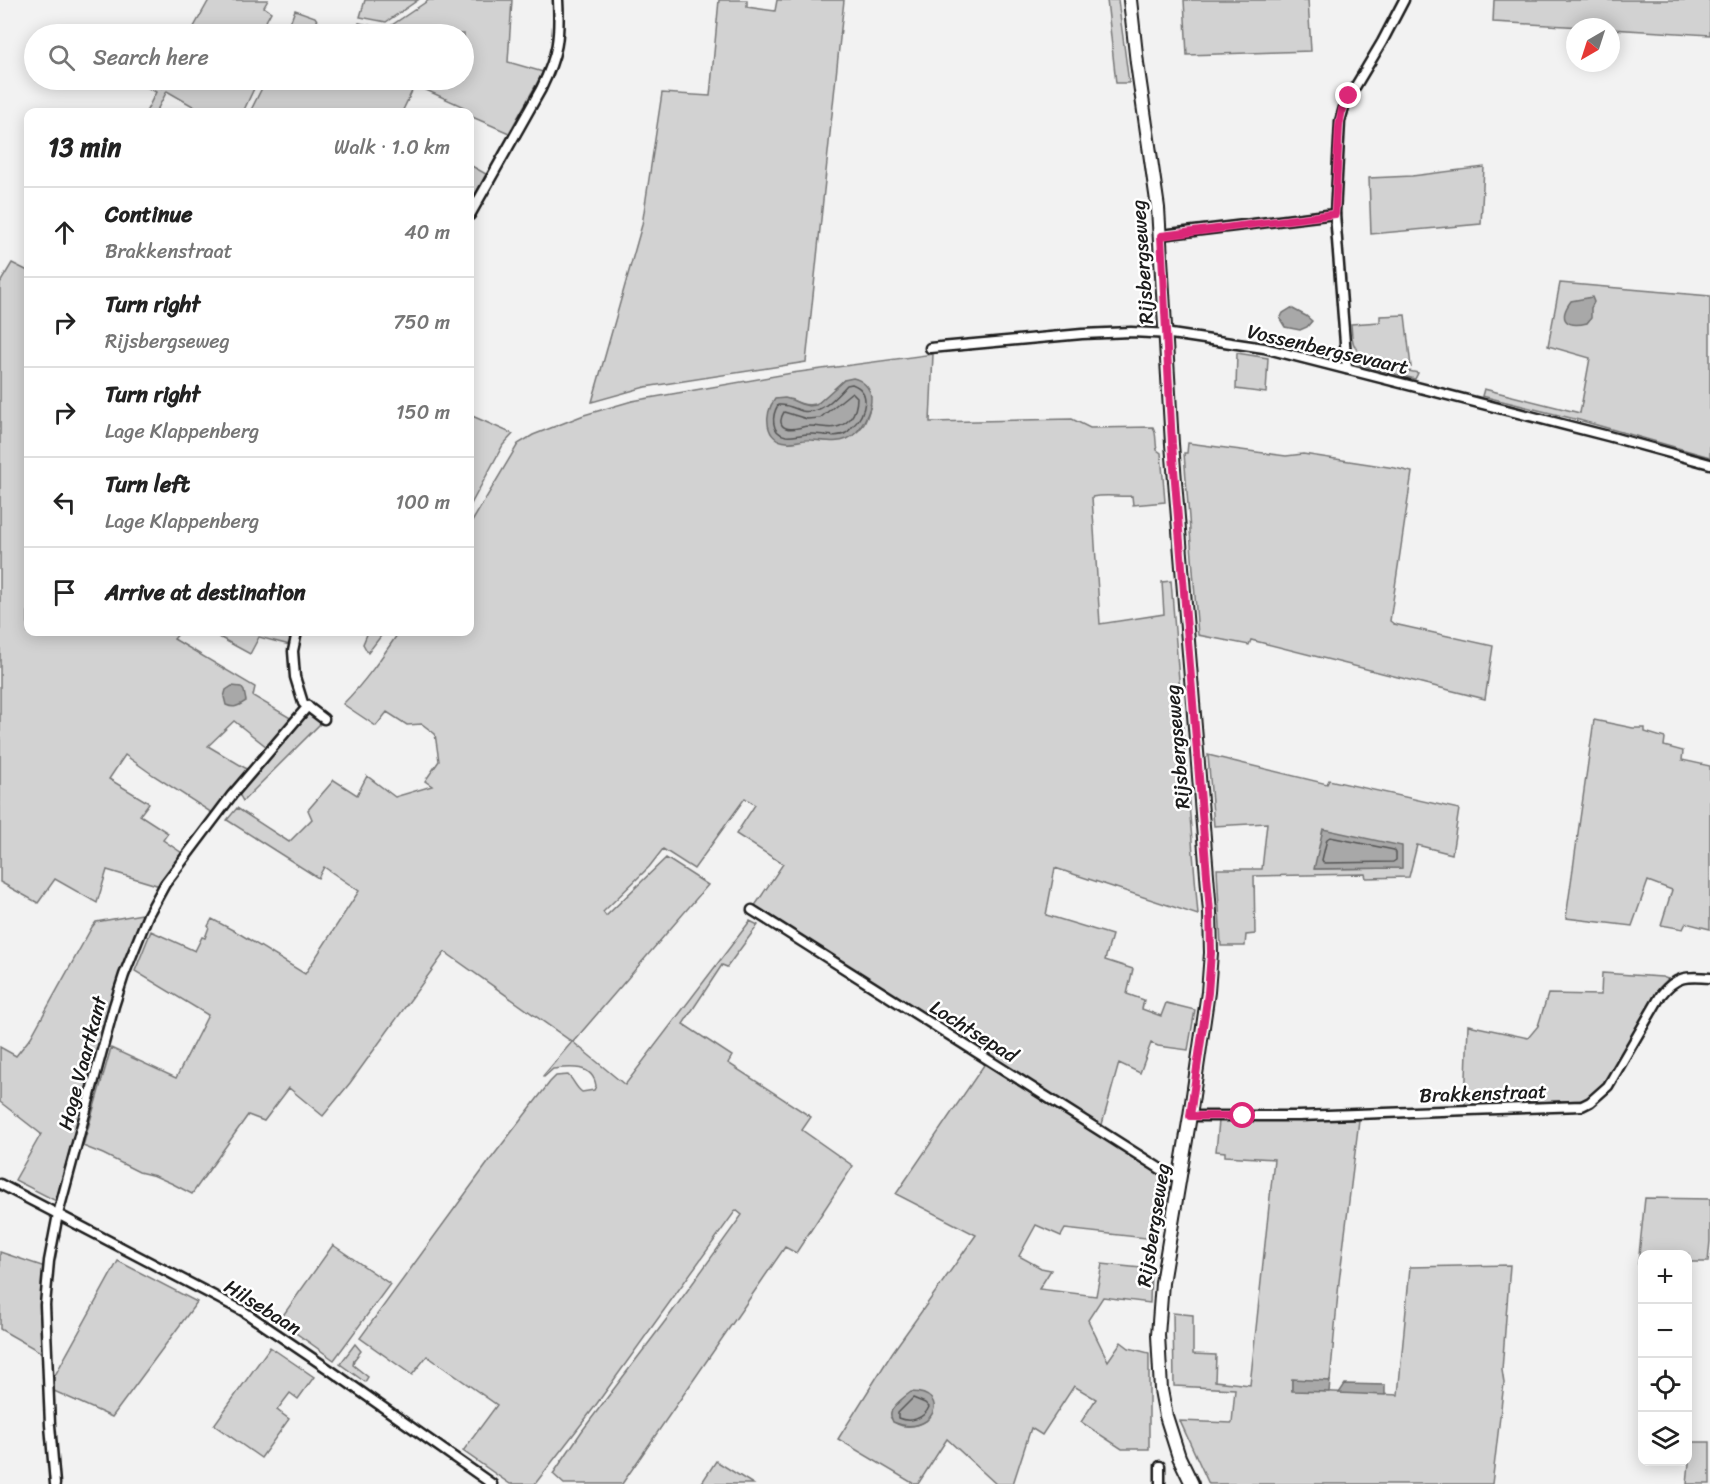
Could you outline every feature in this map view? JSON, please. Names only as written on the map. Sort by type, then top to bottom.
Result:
[{"type":"main road","name":"Rijsbergseweg","points":[[1130,0],[1161,236],[1172,444],[1210,912],[1211,953],[1208,993],[1162,1282],[1158,1335],[1161,1390],[1166,1416],[1179,1457],[1192,1484]]},
{"type":"street","points":[[474,208],[550,70],[560,31],[558,0]]},
{"type":"street","points":[[1347,369],[1335,214],[1339,127],[1342,109],[1404,0]]},
{"type":"street","points":[[1161,236],[1335,214]]},
{"type":"street","name":"Vossenbergsevaart","points":[[930,348],[1082,334],[1131,332],[1166,334],[1264,348],[1710,464]]},
{"type":"street","points":[[296,636],[293,651],[295,677],[303,703],[324,719]]},
{"type":"street","name":"Hoge Vaartkant","points":[[55,1484],[45,1305],[49,1260],[58,1214],[124,975],[148,915],[165,884],[232,795],[308,706]]},
{"type":"street","name":"Lochtsepad","points":[[752,910],[1170,1175],[1179,1178]]},
{"type":"street","name":"Brakkenstraat","points":[[1190,1116],[1299,1116],[1582,1106],[1608,1086],[1666,988],[1678,979],[1689,976],[1710,978]]},
{"type":"street","name":"Hilsebaan","points":[[0,1184],[243,1311],[492,1484]]},
{"type":"street","points":[[1160,1466],[1160,1484]]},
{"type":"shaded area","points":[[209,0],[268,0],[264,7],[271,12],[264,24],[196,24]]},
{"type":"shaded area","points":[[365,0],[418,0],[386,22],[360,17]]},
{"type":"shaded area","points":[[429,0],[512,0],[508,62],[543,72],[509,133],[474,118],[474,108],[464,108],[426,90],[474,90],[474,24],[393,24]]},
{"type":"shaded area","points":[[719,0],[747,0],[747,7],[775,11],[777,0],[844,0],[806,362],[645,387],[592,402],[642,225],[662,93],[710,96]]},
{"type":"shaded area","points":[[1107,0],[1118,0],[1129,83],[1116,83]]},
{"type":"shaded area","points":[[1184,0],[1308,0],[1311,51],[1187,55]]},
{"type":"shaded area","points":[[1494,0],[1710,0],[1710,35],[1620,30],[1620,18],[1566,18],[1566,26],[1493,22]]},
{"type":"shaded area","points":[[295,10],[315,17],[319,24],[290,24]]},
{"type":"shaded area","points":[[152,90],[253,90],[245,108],[196,108],[167,91],[158,108],[148,108],[156,92]]},
{"type":"shaded area","points":[[261,90],[413,90],[404,108],[252,108]]},
{"type":"shaded area","points":[[474,167],[486,174],[474,196]]},
{"type":"shaded area","points":[[1484,167],[1481,224],[1371,234],[1369,178],[1412,176]]},
{"type":"shaded area","points":[[12,263],[24,269],[24,636],[177,636],[174,639],[255,687],[253,696],[292,719],[267,747],[234,721],[208,746],[247,769],[212,813],[125,755],[109,779],[149,803],[140,815],[168,833],[163,840],[182,853],[160,886],[107,870],[97,903],[55,879],[38,903],[0,882],[0,283]]},
{"type":"shaded area","points":[[1560,283],[1710,296],[1710,457],[1579,420],[1482,396],[1484,389],[1580,413],[1590,358],[1548,346]]},
{"type":"shaded area","points":[[1405,315],[1411,367],[1358,351],[1353,341],[1351,324],[1380,322],[1380,316]]},
{"type":"shaded area","points":[[1351,350],[1363,359],[1418,373],[1415,379],[1352,363]]},
{"type":"shaded area","points":[[1237,353],[1268,358],[1266,393],[1236,389]]},
{"type":"shaded area","points":[[933,354],[930,422],[1072,419],[1090,428],[1153,427],[1157,450],[1161,453],[1165,502],[1133,505],[1132,496],[1092,497],[1100,624],[1164,614],[1162,582],[1171,581],[1198,915],[1055,868],[1046,915],[1112,935],[1105,960],[1133,969],[1127,994],[1144,1000],[1142,1009],[1161,1016],[1166,1003],[1195,1010],[1188,1050],[1151,1043],[1140,1073],[1119,1063],[1101,1128],[754,907],[783,864],[736,834],[755,805],[745,798],[694,869],[663,849],[649,867],[603,912],[606,916],[666,858],[708,885],[573,1042],[625,1085],[750,921],[758,925],[727,967],[722,965],[683,1024],[732,1056],[728,1063],[811,1117],[802,1130],[853,1166],[796,1253],[785,1247],[622,1484],[564,1484],[553,1474],[582,1431],[742,1215],[736,1210],[593,1409],[535,1484],[510,1484],[463,1451],[497,1405],[427,1356],[412,1375],[360,1338],[550,1082],[556,1076],[568,1075],[582,1092],[594,1090],[596,1086],[594,1079],[586,1070],[580,1068],[553,1069],[543,1076],[572,1042],[445,952],[350,1083],[323,1116],[289,1088],[264,1121],[248,1115],[192,1194],[83,1146],[111,1048],[176,1078],[208,1015],[135,971],[151,931],[195,951],[202,937],[205,938],[212,919],[305,974],[359,891],[324,867],[318,878],[227,820],[237,808],[289,842],[312,819],[308,810],[334,780],[357,795],[367,776],[395,797],[432,786],[425,781],[439,761],[435,734],[422,724],[407,725],[387,712],[376,726],[343,704],[366,678],[396,636],[474,636],[474,518],[518,444],[533,435],[584,415],[632,401],[792,373]],"holes":[[[844,380],[871,405],[859,430],[846,438],[832,441],[810,439],[792,400],[808,405],[821,402]]]},
{"type":"shaded area","points":[[474,417],[513,434],[503,445],[474,499]]},
{"type":"shaded area","points":[[1188,443],[1286,456],[1303,454],[1412,472],[1390,621],[1394,624],[1493,646],[1485,699],[1251,640],[1249,645],[1198,635],[1184,453],[1187,453]]},
{"type":"shaded area","points":[[217,636],[292,636],[290,645],[259,637],[250,654]]},
{"type":"shaded area","points":[[366,636],[381,636],[368,653],[363,644]]},
{"type":"shaded area","points":[[310,709],[324,720],[243,801],[239,794]]},
{"type":"shaded area","points":[[1594,720],[1633,728],[1645,728],[1645,732],[1665,738],[1664,746],[1683,751],[1682,760],[1710,766],[1710,929],[1686,923],[1683,929],[1661,925],[1672,890],[1648,881],[1632,926],[1566,918]]},
{"type":"shaded area","points":[[1208,755],[1327,784],[1329,780],[1459,809],[1452,854],[1417,845],[1409,877],[1366,878],[1365,874],[1254,876],[1255,934],[1246,935],[1245,946],[1221,946],[1217,869],[1262,869],[1267,823],[1214,826]],"holes":[[[1401,846],[1401,868],[1314,869]]]},
{"type":"shaded area","points":[[145,915],[103,1026],[56,1201],[15,1180],[41,1134],[0,1102],[0,1047],[16,1056],[31,1037],[96,922]]},
{"type":"shaded area","points":[[1602,973],[1668,979],[1659,988],[1602,1088],[1588,1100],[1465,1105],[1468,1025],[1528,1038],[1538,1026],[1548,994],[1601,995]]},
{"type":"shaded area","points":[[986,1062],[1166,1177],[1155,1239],[1065,1229],[1061,1236],[1036,1225],[1019,1256],[1041,1268],[1051,1270],[1039,1289],[1096,1296],[1102,1264],[1151,1269],[1150,1303],[1103,1297],[1088,1320],[1108,1361],[1121,1342],[1129,1348],[1149,1353],[1149,1449],[1122,1449],[1081,1422],[1096,1399],[1074,1386],[1042,1435],[1031,1428],[1013,1484],[996,1484],[947,1439],[918,1484],[914,1484],[838,1439],[892,1353],[976,1235],[896,1194]],"holes":[[[891,1418],[926,1421],[917,1425],[903,1426]]]},
{"type":"shaded area","points":[[1359,1120],[1339,1282],[1330,1381],[1292,1380],[1292,1390],[1398,1395],[1410,1267],[1510,1265],[1502,1370],[1504,1383],[1492,1484],[1209,1484],[1180,1421],[1232,1423],[1235,1389],[1174,1386],[1173,1313],[1193,1315],[1193,1354],[1216,1355],[1215,1381],[1250,1385],[1274,1159],[1225,1156],[1225,1152],[1216,1151],[1219,1121]]},
{"type":"shaded area","points":[[1645,1198],[1710,1199],[1708,1262],[1692,1262],[1692,1250],[1639,1250]]},
{"type":"shaded area","points":[[333,1245],[390,1284],[334,1360],[279,1321]]},
{"type":"shaded area","points":[[0,1252],[45,1267],[42,1301],[42,1353],[0,1329]]},
{"type":"shaded area","points":[[118,1261],[197,1302],[112,1417],[54,1391],[53,1379]]},
{"type":"shaded area","points":[[355,1344],[361,1351],[353,1365],[368,1377],[365,1382],[340,1364]]},
{"type":"shaded area","points":[[270,1347],[314,1377],[298,1399],[290,1393],[277,1410],[289,1419],[261,1458],[214,1425]]},
{"type":"shaded area","points":[[1692,1442],[1710,1442],[1710,1484],[1687,1484],[1689,1466],[1692,1466]]},
{"type":"shaded area","points":[[716,1461],[753,1484],[701,1484]]},
{"type":"water","points":[[1592,297],[1594,302],[1591,308],[1591,318],[1587,323],[1574,324],[1566,321],[1565,313],[1571,301]]},
{"type":"water","points":[[1291,308],[1312,321],[1307,327],[1300,330],[1285,327],[1280,319],[1283,313]]},
{"type":"water","points":[[853,378],[865,384],[869,390],[871,402],[864,421],[852,436],[838,441],[787,442],[774,437],[770,432],[769,412],[775,399],[785,398],[809,406],[816,405],[844,380]]},
{"type":"water","points":[[232,686],[241,687],[244,691],[246,701],[239,706],[226,705],[224,697],[226,690]]},
{"type":"water","points":[[1323,829],[1402,846],[1402,868],[1314,869]]},
{"type":"water","points":[[1292,1379],[1330,1381],[1329,1392],[1292,1391]]},
{"type":"water","points":[[1345,1384],[1385,1385],[1385,1395],[1339,1393]]},
{"type":"water","points":[[911,1392],[924,1394],[931,1399],[934,1406],[932,1413],[927,1420],[918,1424],[907,1426],[893,1422],[892,1409]]},
{"type":"route","points":[[1243,1116],[1190,1116],[1208,993],[1211,953],[1210,912],[1168,390],[1161,236],[1335,214],[1339,127],[1342,109],[1349,96]]}]
